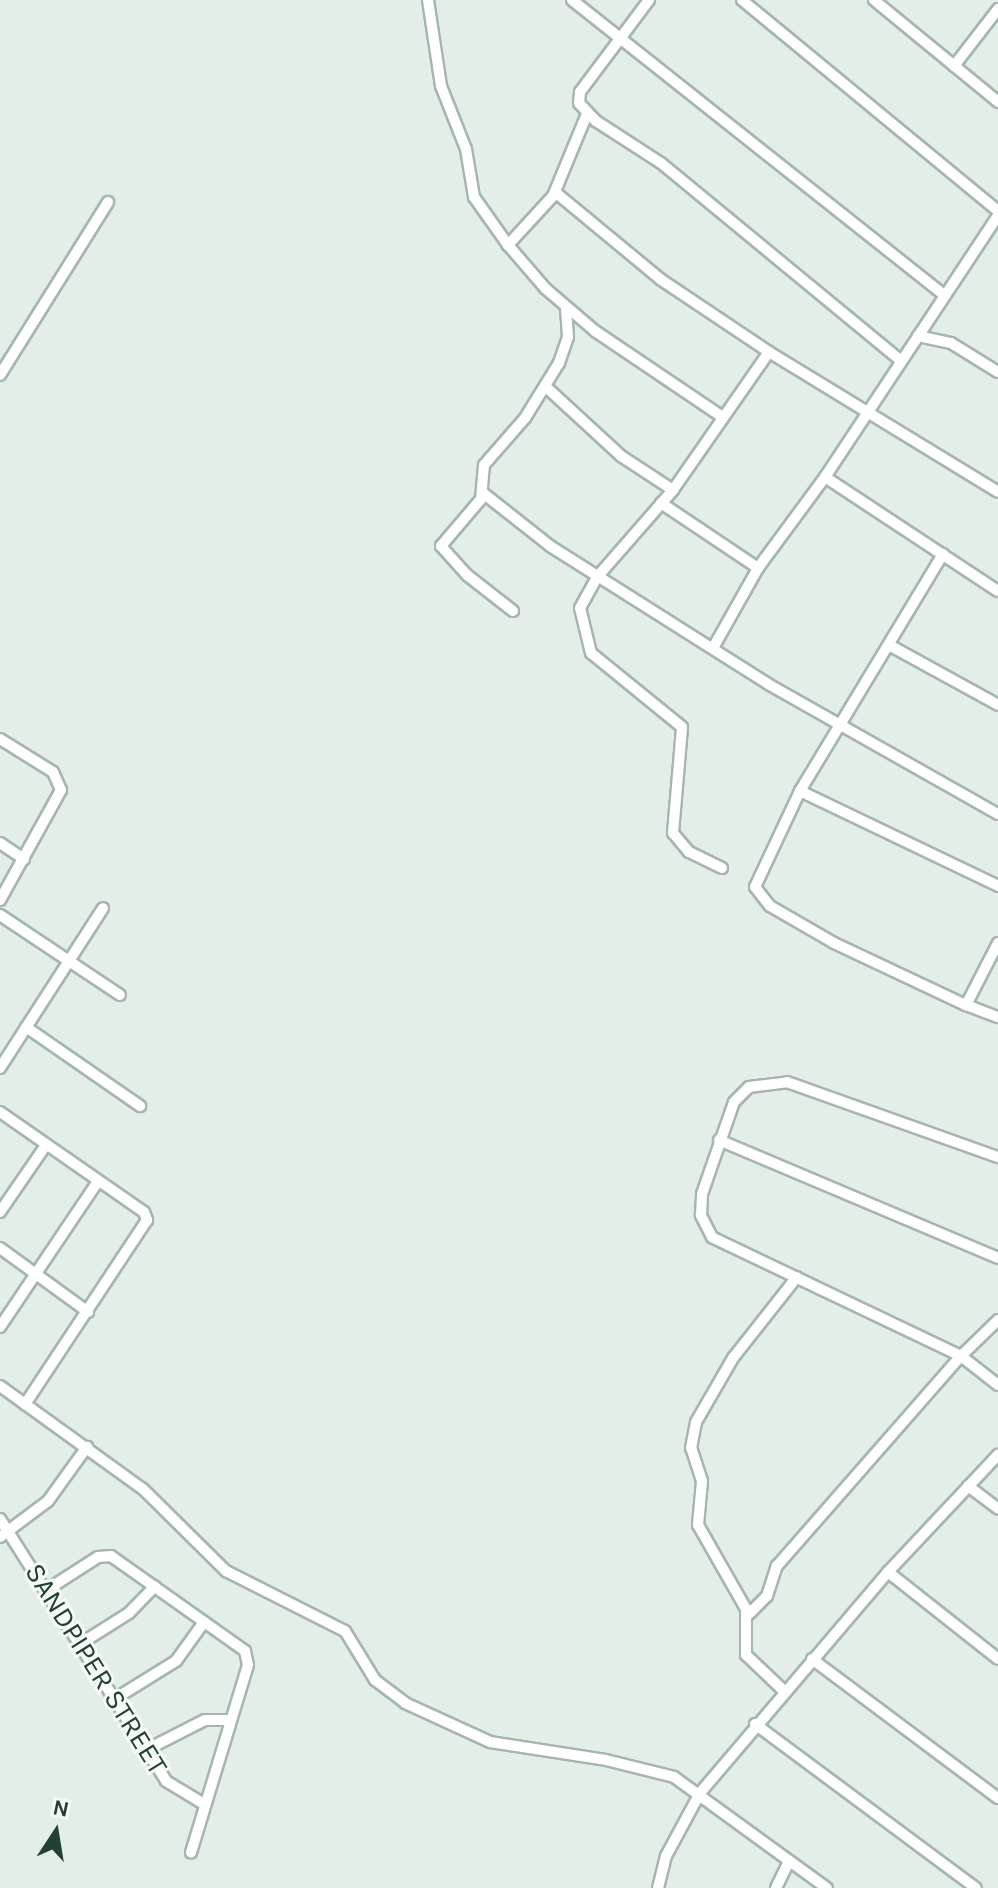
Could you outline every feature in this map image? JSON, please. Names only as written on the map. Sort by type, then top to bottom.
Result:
[{"type":"street","points":[[428,0],[441,86],[466,149],[474,197],[508,245],[566,307],[721,416]]},
{"type":"street","points":[[572,0],[943,294]]},
{"type":"street","points":[[649,0],[580,92],[579,103],[587,114],[661,163],[900,360]]},
{"type":"street","points":[[713,648],[758,568],[825,477],[998,214],[742,0]]},
{"type":"street","points":[[874,0],[998,102]]},
{"type":"street","points":[[954,66],[998,9]]},
{"type":"street","points":[[508,245],[555,192],[587,114]]},
{"type":"street","points":[[555,192],[671,287],[769,352],[867,409],[998,492]]},
{"type":"street","points":[[0,375],[108,202]]},
{"type":"street","points":[[513,611],[467,575],[441,546],[483,493],[484,465],[545,386],[568,337],[566,307]]},
{"type":"street","points":[[918,336],[951,343],[998,372]]},
{"type":"street","points":[[722,868],[689,852],[673,833],[682,727],[591,653],[580,608],[598,576],[673,490],[721,416],[769,352]]},
{"type":"street","points":[[545,386],[621,456],[673,490]]},
{"type":"street","points":[[825,477],[998,591]]},
{"type":"street","points":[[483,493],[598,576],[713,648],[838,724],[998,814]]},
{"type":"street","points":[[661,503],[758,568]]},
{"type":"street","points":[[943,554],[838,724],[755,879],[761,899],[834,943],[998,1017]]},
{"type":"street","points":[[889,645],[998,705]]},
{"type":"street","points":[[0,739],[53,772],[61,784],[59,797],[0,900]]},
{"type":"street","points":[[800,791],[998,886]]},
{"type":"street","points":[[0,843],[24,859]]},
{"type":"street","points":[[0,1068],[65,961],[103,908]]},
{"type":"street","points":[[0,915],[120,995]]},
{"type":"street","points":[[966,1005],[998,943]]},
{"type":"street","points":[[26,1027],[140,1106]]},
{"type":"street","points":[[998,1157],[782,1081],[743,1090],[719,1140],[702,1194],[705,1225],[726,1246],[961,1356],[998,1385]]},
{"type":"street","points":[[0,1112],[144,1212],[143,1231],[25,1404]]},
{"type":"street","points":[[719,1140],[998,1258]]},
{"type":"street","points":[[0,1212],[46,1145]]},
{"type":"street","points":[[0,1327],[98,1181]]},
{"type":"street","points":[[0,1248],[88,1312]]},
{"type":"street","points":[[784,1691],[746,1655],[749,1614],[698,1525],[702,1481],[692,1435],[733,1358],[797,1277]]},
{"type":"street","points":[[749,1614],[767,1596],[777,1566],[961,1356],[998,1320]]},
{"type":"street","points":[[0,1386],[143,1489],[226,1571],[345,1631],[375,1680],[405,1703],[490,1742],[618,1762],[674,1777],[827,1888]]},
{"type":"street","points":[[4,1534],[48,1501],[87,1447]]},
{"type":"street","points":[[658,1888],[666,1856],[700,1793],[755,1724],[888,1572],[998,1455]]},
{"type":"street","points":[[968,1486],[998,1509]]},
{"type":"street","name":"SANDPIPER STREET","points":[[0,1519],[4,1534],[80,1644],[170,1786],[199,1797],[204,1804]]},
{"type":"street","points":[[45,1591],[105,1556],[155,1586],[241,1646],[247,1657],[191,1853]]},
{"type":"street","points":[[888,1572],[998,1659]]},
{"type":"street","points":[[80,1644],[129,1613],[155,1586]]},
{"type":"street","points":[[113,1700],[176,1661],[204,1622]]},
{"type":"street","points":[[812,1659],[998,1798]]},
{"type":"street","points":[[146,1750],[205,1720],[231,1720]]},
{"type":"street","points":[[755,1724],[976,1888]]},
{"type":"street","points":[[776,1888],[789,1861]]}]
